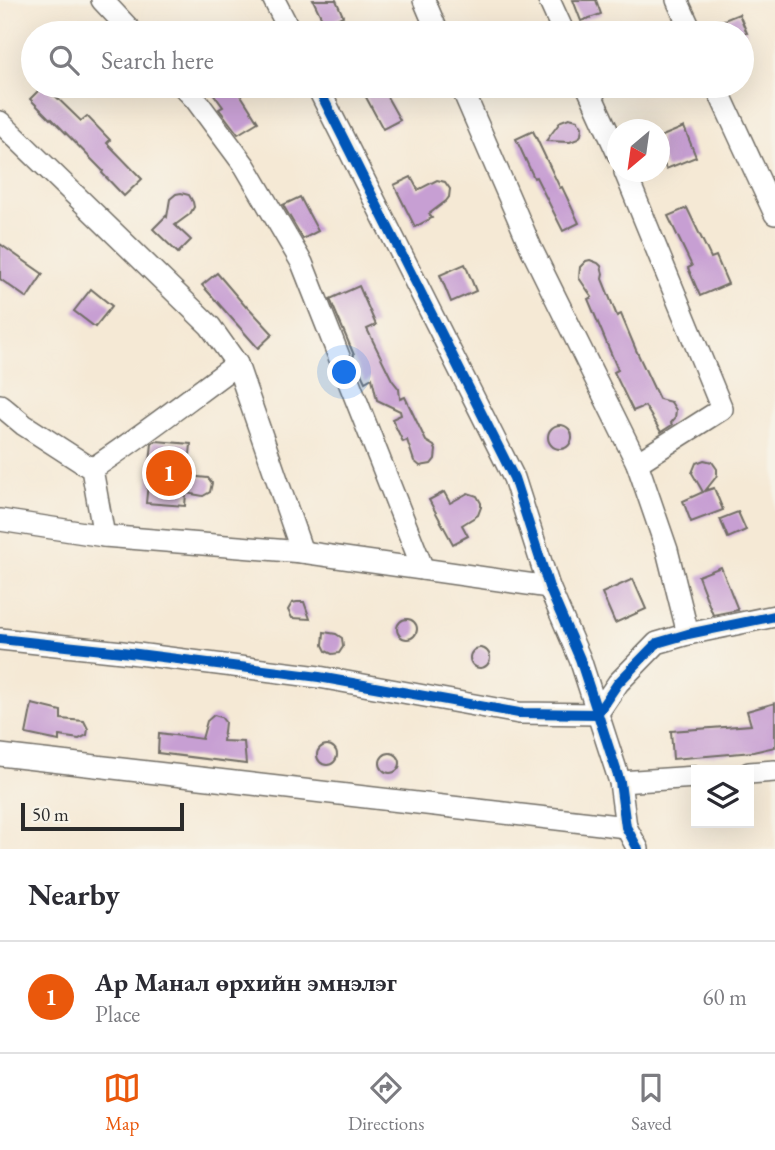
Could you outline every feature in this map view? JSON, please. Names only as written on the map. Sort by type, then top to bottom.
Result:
[{"type":"street","points":[[102,0],[122,21]]},
{"type":"street","points":[[274,0],[285,21]]},
{"type":"street","points":[[424,0],[433,21]]},
{"type":"street","points":[[549,0],[559,21]]},
{"type":"street","points":[[677,0],[687,21]]},
{"type":"street","points":[[194,98],[245,166],[302,263],[423,569]]},
{"type":"street","points":[[323,98],[514,478],[550,587],[580,659],[620,782],[626,827],[638,849]]},
{"type":"street","points":[[466,98],[532,250],[637,463],[667,550],[688,634]]},
{"type":"street","points":[[592,98],[607,130]]},
{"type":"street","points":[[722,98],[775,214]]},
{"type":"street","points":[[0,122],[210,326],[237,364],[302,552]]},
{"type":"street","points":[[629,182],[722,409],[637,463]]},
{"type":"street","points":[[92,469],[142,436],[237,364]]},
{"type":"street","points":[[0,405],[24,425],[92,469],[104,536]]},
{"type":"street","points":[[0,520],[104,536],[302,552],[550,587]]},
{"type":"street","points":[[597,714],[618,683],[657,643],[775,616]]},
{"type":"street","points":[[0,639],[319,677],[519,713],[597,714]]},
{"type":"street","points":[[0,755],[626,827]]},
{"type":"street","points":[[754,773],[775,771]]},
{"type":"street","points":[[620,782],[691,777]]},
{"type":"building","points":[[313,0],[336,0],[343,16],[333,21],[323,21]]},
{"type":"building","points":[[573,0],[596,0],[601,14],[581,21]]},
{"type":"building","points":[[739,14],[742,21],[722,21]]},
{"type":"building","points":[[57,98],[81,121],[87,116],[110,140],[107,143],[142,179],[124,196],[103,171],[30,99]]},
{"type":"building","points":[[217,98],[243,98],[258,122],[238,134],[219,109],[223,107]]},
{"type":"building","points":[[366,98],[388,98],[400,120],[383,129]]},
{"type":"building","points":[[569,118],[577,120],[582,127],[578,139],[570,142],[546,141],[561,121]]},
{"type":"building","points":[[684,127],[696,157],[670,167],[670,133]]},
{"type":"building","points":[[533,131],[579,223],[563,231],[516,139]]},
{"type":"building","points":[[411,177],[418,190],[437,180],[445,182],[450,189],[446,201],[429,214],[432,218],[415,227],[394,185]]},
{"type":"building","points":[[181,193],[189,195],[194,207],[190,214],[175,225],[191,240],[178,253],[153,229],[167,217],[170,199]]},
{"type":"building","points":[[300,197],[318,231],[303,239],[283,205]]},
{"type":"building","points":[[687,208],[711,258],[716,256],[728,284],[700,296],[688,268],[692,266],[668,216]]},
{"type":"building","points":[[0,244],[43,274],[27,298],[0,279]]},
{"type":"building","points":[[590,260],[601,266],[602,279],[617,316],[621,314],[659,399],[671,402],[676,410],[672,425],[661,432],[645,406],[633,411],[614,372],[618,370],[588,299],[592,297],[579,278],[580,267]]},
{"type":"building","points":[[465,264],[476,291],[451,302],[440,275]]},
{"type":"building","points":[[217,273],[273,334],[258,348],[202,285]]},
{"type":"building","points":[[359,286],[376,325],[367,329],[399,389],[400,399],[405,397],[426,441],[436,450],[431,464],[420,466],[414,461],[407,440],[403,442],[392,419],[401,415],[400,411],[377,400],[372,378],[365,382],[353,357],[330,299]]},
{"type":"building","points":[[91,289],[112,306],[95,327],[74,311]]},
{"type":"building","points":[[560,425],[569,428],[572,437],[569,446],[560,449],[551,446],[548,437],[551,428]]},
{"type":"building","points":[[156,441],[191,444],[188,476],[208,478],[212,483],[210,492],[203,496],[186,493],[185,506],[146,503],[152,443]]},
{"type":"building","points":[[704,460],[712,462],[717,469],[716,477],[705,491],[714,488],[723,510],[691,522],[683,501],[703,492],[692,473],[696,463]]},
{"type":"building","points":[[444,492],[450,503],[468,493],[477,496],[481,503],[478,515],[462,525],[468,536],[453,544],[429,500]]},
{"type":"building","points":[[738,512],[746,530],[728,538],[720,519]]},
{"type":"building","points":[[721,567],[738,610],[713,615],[698,576]]},
{"type":"building","points":[[633,579],[646,609],[615,623],[602,593]]},
{"type":"building","points":[[304,602],[310,619],[292,618],[288,610],[292,603]]},
{"type":"building","points":[[407,619],[414,622],[417,629],[414,636],[407,639],[400,636],[397,629],[400,622]]},
{"type":"building","points":[[324,632],[342,638],[343,647],[339,653],[326,651],[323,645]]},
{"type":"building","points":[[480,648],[487,651],[490,658],[487,665],[480,668],[473,665],[470,658],[473,651]]},
{"type":"building","points":[[775,703],[775,747],[753,752],[673,759],[671,731],[751,725],[747,711]]},
{"type":"building","points":[[32,704],[61,711],[61,719],[84,721],[88,729],[87,735],[79,739],[59,736],[59,741],[26,734]]},
{"type":"building","points":[[214,715],[225,722],[223,741],[244,742],[246,764],[158,753],[159,733],[202,739],[207,721]]},
{"type":"building","points":[[327,745],[334,748],[337,755],[334,762],[327,765],[320,762],[317,755],[320,748]]},
{"type":"building","points":[[390,753],[397,756],[400,763],[397,770],[390,773],[383,770],[380,763],[383,756]]},
{"type":"cycle path","points":[[323,98],[514,478],[549,587],[580,659],[620,782],[626,827],[638,849]]},
{"type":"cycle path","points":[[0,639],[319,677],[519,713],[597,714],[618,683],[657,643],[775,616]]},
{"type":"place","name":"Ар Манал өрхийн эмнэлэг","points":[[169,473]]}]
